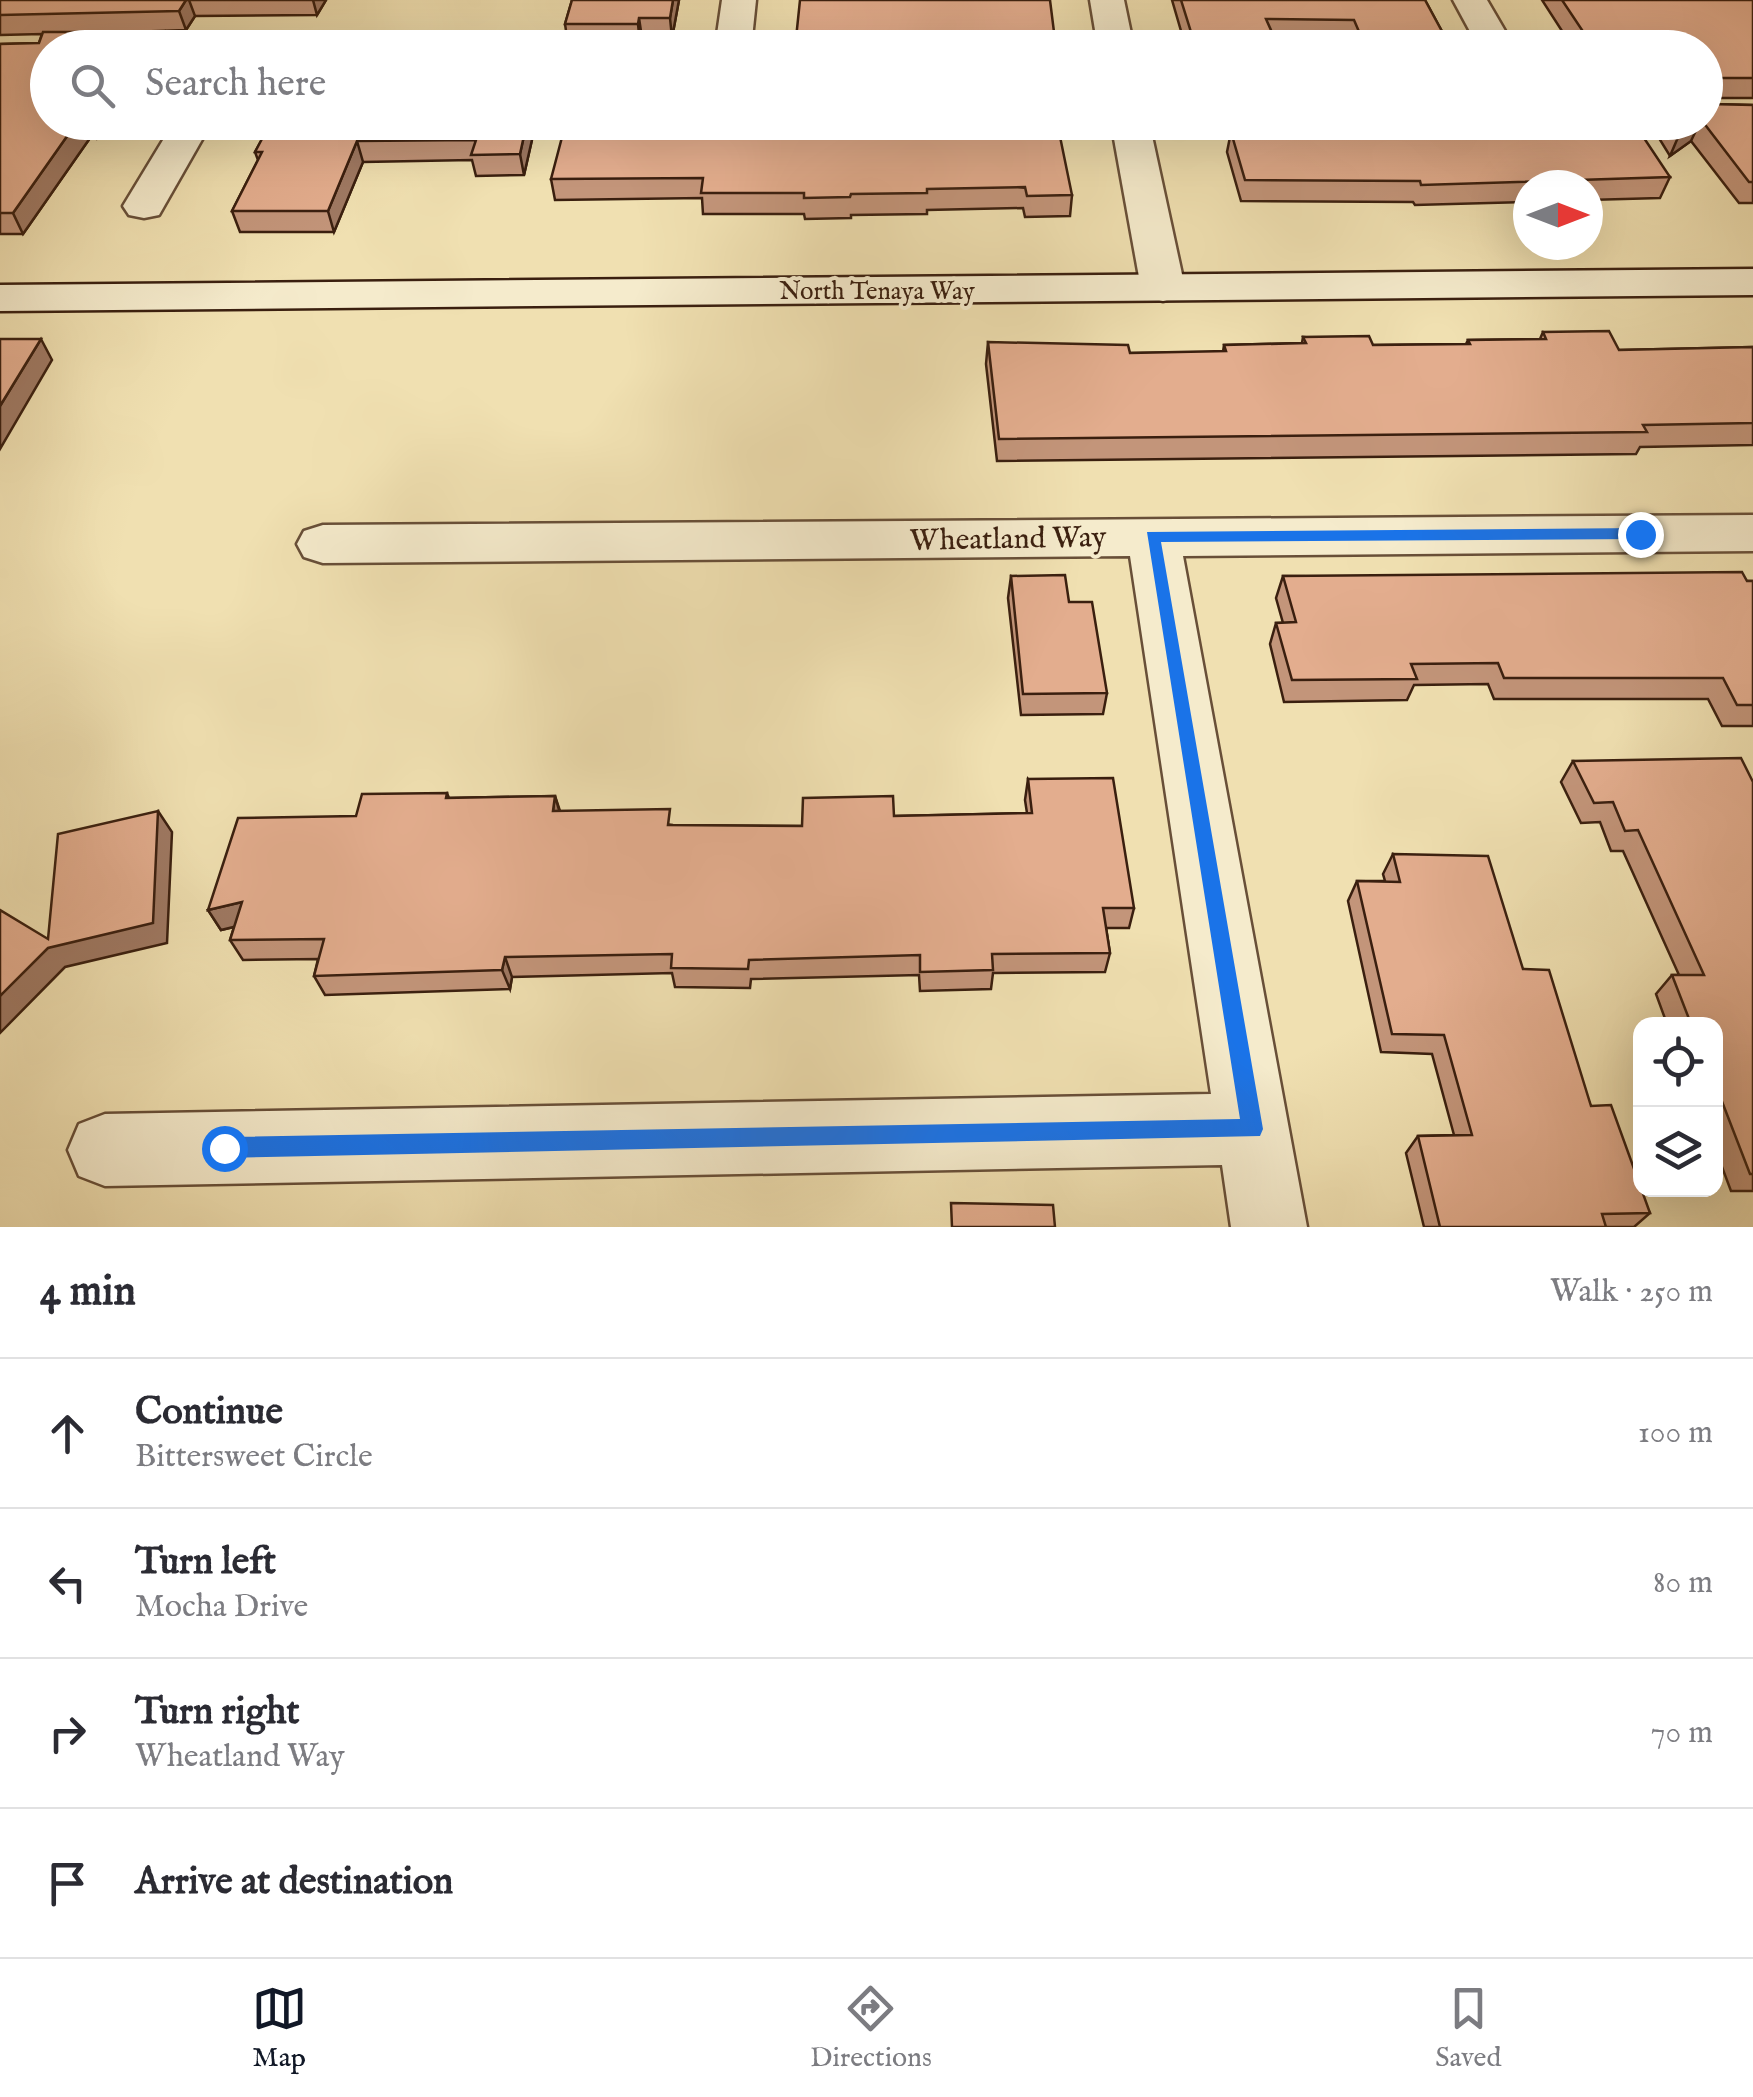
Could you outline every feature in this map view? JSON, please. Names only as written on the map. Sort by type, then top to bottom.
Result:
[{"type":"street","points":[[736,30],[740,0]]},
{"type":"street","points":[[1107,0],[1113,30]]},
{"type":"street","points":[[1470,0],[1487,30]]},
{"type":"street","points":[[144,206],[182,140]]},
{"type":"street","points":[[1133,140],[1162,288]]},
{"type":"street","name":"North Tenaya Way","points":[[0,298],[1753,282]]},
{"type":"street","name":"Wheatland Way","points":[[322,544],[1753,533]]},
{"type":"street","points":[[1152,536],[1269,1227]]},
{"type":"street","points":[[105,1150],[1252,1129]]},
{"type":"building","points":[[0,0],[186,0],[179,11],[0,15]]},
{"type":"building","points":[[572,0],[673,0],[670,18],[639,18],[638,24],[565,24]]},
{"type":"building","points":[[800,0],[1050,0],[1054,30],[797,30]]},
{"type":"building","points":[[1181,0],[1425,0],[1441,30],[1358,30],[1354,20],[1266,19],[1271,30],[1190,30]]},
{"type":"building","points":[[1562,0],[1753,0],[1753,78],[1723,78],[1723,30],[1582,30]]},
{"type":"building","points":[[30,43],[30,140],[64,140],[13,213],[0,213],[0,44]]},
{"type":"building","points":[[1723,104],[1753,105],[1753,182],[1749,182],[1717,140],[1723,140]]},
{"type":"building","points":[[261,140],[476,140],[357,141],[328,211],[232,211],[262,152],[255,152]]},
{"type":"building","points":[[476,140],[523,140],[520,154],[471,155]]},
{"type":"building","points":[[561,140],[1061,140],[1072,195],[1027,196],[1025,187],[804,198],[804,193],[701,193],[703,178],[551,179]]},
{"type":"building","points":[[1233,140],[1645,140],[1670,177],[1603,179],[1603,170],[1513,170],[1513,182],[1421,185],[1420,181],[1245,180]]},
{"type":"building","points":[[1609,331],[1619,350],[1753,347],[1753,423],[1643,425],[1647,432],[999,439],[988,342],[1128,345],[1130,353],[1226,351],[1224,345],[1306,343],[1303,337],[1369,336],[1373,345],[1470,344],[1468,340],[1546,339],[1543,332]]},
{"type":"building","points":[[0,339],[41,339],[0,406]]},
{"type":"building","points":[[1742,572],[1747,581],[1753,581],[1753,705],[1737,705],[1723,678],[1504,678],[1498,663],[1411,664],[1417,679],[1292,680],[1276,623],[1296,622],[1283,576]]},
{"type":"building","points":[[1065,575],[1069,602],[1092,602],[1107,693],[1023,694],[1011,576]]},
{"type":"building","points":[[1741,758],[1753,782],[1753,1174],[1723,1104],[1723,1017],[1688,1017],[1672,975],[1704,975],[1638,830],[1625,831],[1613,802],[1594,803],[1573,761]]},
{"type":"building","points":[[1113,778],[1134,908],[1103,908],[1110,953],[992,954],[993,970],[920,972],[920,955],[749,960],[748,969],[671,968],[672,954],[505,957],[502,970],[314,976],[324,939],[230,940],[242,902],[208,910],[238,818],[356,816],[362,794],[447,793],[446,798],[555,796],[553,811],[670,809],[668,825],[802,826],[803,798],[893,796],[894,816],[1032,813],[1028,779]]},
{"type":"building","points":[[158,811],[153,923],[48,948],[0,996],[0,910],[48,939],[58,834]]},
{"type":"building","points":[[1393,854],[1488,856],[1523,969],[1549,970],[1591,1106],[1611,1105],[1633,1166],[1633,1197],[1644,1197],[1650,1213],[1602,1214],[1606,1227],[1440,1227],[1418,1136],[1472,1135],[1444,1035],[1392,1034],[1357,881],[1400,882]]},
{"type":"building","points":[[951,1203],[1053,1205],[1055,1227],[952,1227]]},
{"type":"route","points":[[224,1148],[1252,1129],[1152,536],[1640,534]]}]
